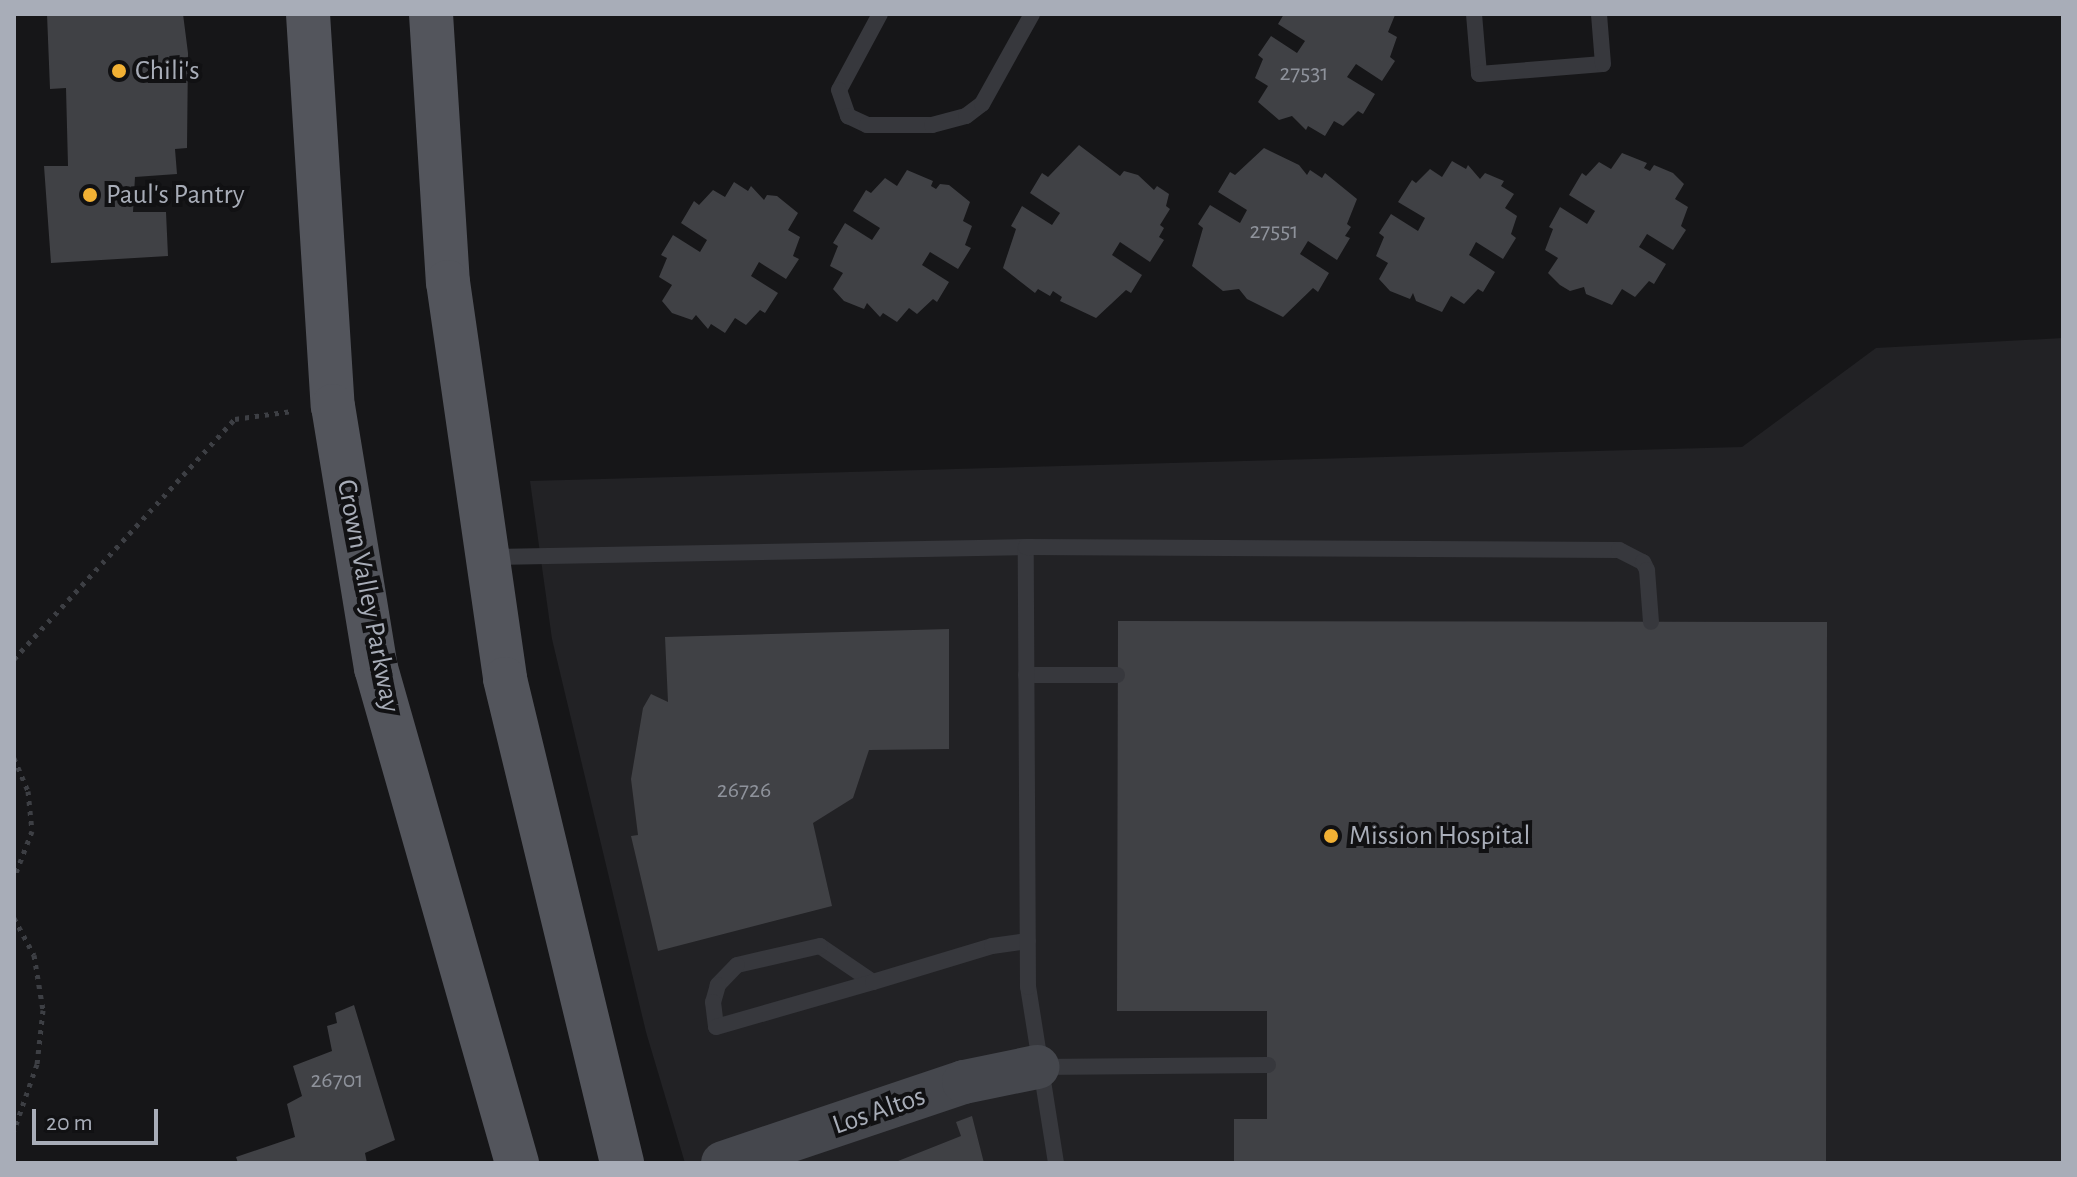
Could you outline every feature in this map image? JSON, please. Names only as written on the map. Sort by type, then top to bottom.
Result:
[{"type":"main road","name":"Crown Valley Parkway","points":[[308,14],[333,406],[376,668],[517,1163]]},
{"type":"main road","points":[[431,14],[448,282],[505,679],[542,847],[622,1163]]},
{"type":"street","name":"Los Altos","points":[[723,1163],[964,1082],[1037,1067]]},
{"type":"lane","points":[[880,14],[839,90],[848,116],[867,125],[932,125],[966,116],[982,104],[1032,14]]},
{"type":"lane","points":[[1474,14],[1479,74],[1603,64],[1599,14]]},
{"type":"lane","points":[[1026,547],[1028,941],[1037,1067],[1056,1163]]},
{"type":"lane","points":[[486,557],[1026,547],[1619,550],[1632,554],[1647,570],[1651,622]]},
{"type":"lane","points":[[1026,675],[1117,675]]},
{"type":"lane","points":[[873,982],[820,946],[737,965],[718,985],[713,1002],[716,1027],[873,982],[992,946],[1028,941]]},
{"type":"lane","points":[[1037,1067],[1268,1065]]},
{"type":"path","points":[[14,659],[235,419],[333,406]]},
{"type":"path","points":[[14,758],[28,791],[32,831],[14,878]]},
{"type":"path","points":[[14,918],[34,955],[43,1010],[37,1064],[14,1130]]},
{"type":"shaded area","name":"Mission Hospital","points":[[2063,338],[2063,1163],[685,1163],[646,1032],[552,639],[530,481],[1742,447],[1876,348]]},
{"type":"building","points":[[47,14],[183,14],[188,53],[187,148],[175,149],[177,174],[135,177],[133,212],[166,212],[168,256],[51,263],[44,166],[68,166],[66,88],[50,89]]},
{"type":"building","points":[[1284,14],[1395,15],[1388,32],[1397,37],[1390,57],[1395,61],[1382,81],[1356,64],[1347,77],[1375,94],[1363,114],[1358,111],[1343,126],[1334,121],[1325,136],[1308,126],[1306,130],[1292,116],[1279,120],[1258,102],[1268,86],[1255,78],[1263,59],[1258,55],[1271,36],[1297,53],[1305,41],[1278,24]]},
{"type":"building","points":[[1079,145],[1120,176],[1124,171],[1138,175],[1154,190],[1157,186],[1169,194],[1166,206],[1170,209],[1160,225],[1164,228],[1159,237],[1164,240],[1150,262],[1120,242],[1112,255],[1142,275],[1131,293],[1126,290],[1096,318],[1060,301],[1062,297],[1053,291],[1050,296],[1038,289],[1035,293],[1003,268],[1016,229],[1011,226],[1022,206],[1052,225],[1060,213],[1030,193],[1042,173],[1048,177]]},
{"type":"building","points":[[1264,148],[1299,165],[1307,175],[1310,170],[1322,178],[1325,173],[1357,199],[1347,224],[1351,227],[1345,236],[1350,238],[1337,260],[1308,241],[1300,254],[1329,273],[1318,292],[1313,288],[1283,317],[1247,299],[1239,289],[1223,291],[1192,266],[1203,228],[1198,224],[1210,205],[1240,223],[1247,210],[1218,192],[1230,172],[1235,175]]},
{"type":"building","points":[[1622,153],[1647,163],[1644,168],[1650,171],[1654,165],[1673,173],[1684,184],[1675,199],[1688,207],[1681,226],[1686,230],[1673,250],[1647,234],[1639,247],[1666,264],[1654,284],[1649,281],[1635,297],[1622,289],[1612,305],[1586,294],[1584,287],[1570,291],[1560,285],[1548,273],[1558,258],[1545,250],[1553,229],[1549,227],[1560,207],[1587,224],[1595,211],[1569,195],[1582,173],[1586,176],[1599,162],[1611,169]]},
{"type":"building","points":[[1452,161],[1466,169],[1468,165],[1480,179],[1485,173],[1504,181],[1501,186],[1514,194],[1505,208],[1517,216],[1511,234],[1516,238],[1503,259],[1476,242],[1469,255],[1495,272],[1483,292],[1478,289],[1464,304],[1451,296],[1442,312],[1416,301],[1413,293],[1410,299],[1390,291],[1379,279],[1388,263],[1376,256],[1384,237],[1379,233],[1391,214],[1418,231],[1425,218],[1398,202],[1412,180],[1416,183],[1430,169],[1442,177]]},
{"type":"building","points":[[907,170],[933,181],[931,186],[936,189],[940,184],[949,185],[970,202],[963,221],[972,226],[965,245],[971,248],[958,269],[930,252],[922,265],[949,282],[937,302],[933,299],[917,314],[909,308],[897,322],[883,313],[880,317],[867,303],[864,309],[844,301],[833,289],[843,273],[830,266],[838,246],[833,243],[845,223],[872,240],[880,228],[853,211],[866,190],[871,193],[885,178],[897,186]]},
{"type":"building","points":[[734,182],[748,191],[751,186],[764,200],[767,195],[777,196],[798,213],[788,230],[800,237],[793,256],[799,259],[786,279],[759,262],[751,276],[778,293],[765,313],[760,310],[746,325],[735,318],[725,333],[711,324],[708,329],[696,315],[692,320],[672,313],[662,301],[672,285],[659,277],[667,258],[661,255],[673,235],[700,252],[707,240],[681,223],[694,201],[699,205],[713,190],[725,197]]},
{"type":"building","points":[[1118,621],[1827,622],[1826,1163],[1234,1163],[1234,1119],[1267,1119],[1267,1011],[1117,1011]]},
{"type":"building","points":[[949,629],[949,749],[869,750],[853,798],[813,823],[832,906],[658,951],[631,836],[638,835],[631,779],[643,708],[651,694],[668,702],[665,637]]},
{"type":"building","points":[[354,1005],[395,1140],[365,1153],[367,1163],[238,1163],[236,1157],[295,1137],[287,1104],[302,1096],[293,1066],[332,1051],[327,1026],[337,1023],[335,1013]]},
{"type":"building","points":[[972,1116],[984,1163],[893,1163],[961,1136],[956,1122]]},
{"type":"place","name":"Chili's","points":[[119,71]]},
{"type":"place","name":"Paul's Pantry","points":[[90,195]]},
{"type":"place","name":"Mission Hospital","points":[[1331,836]]}]
